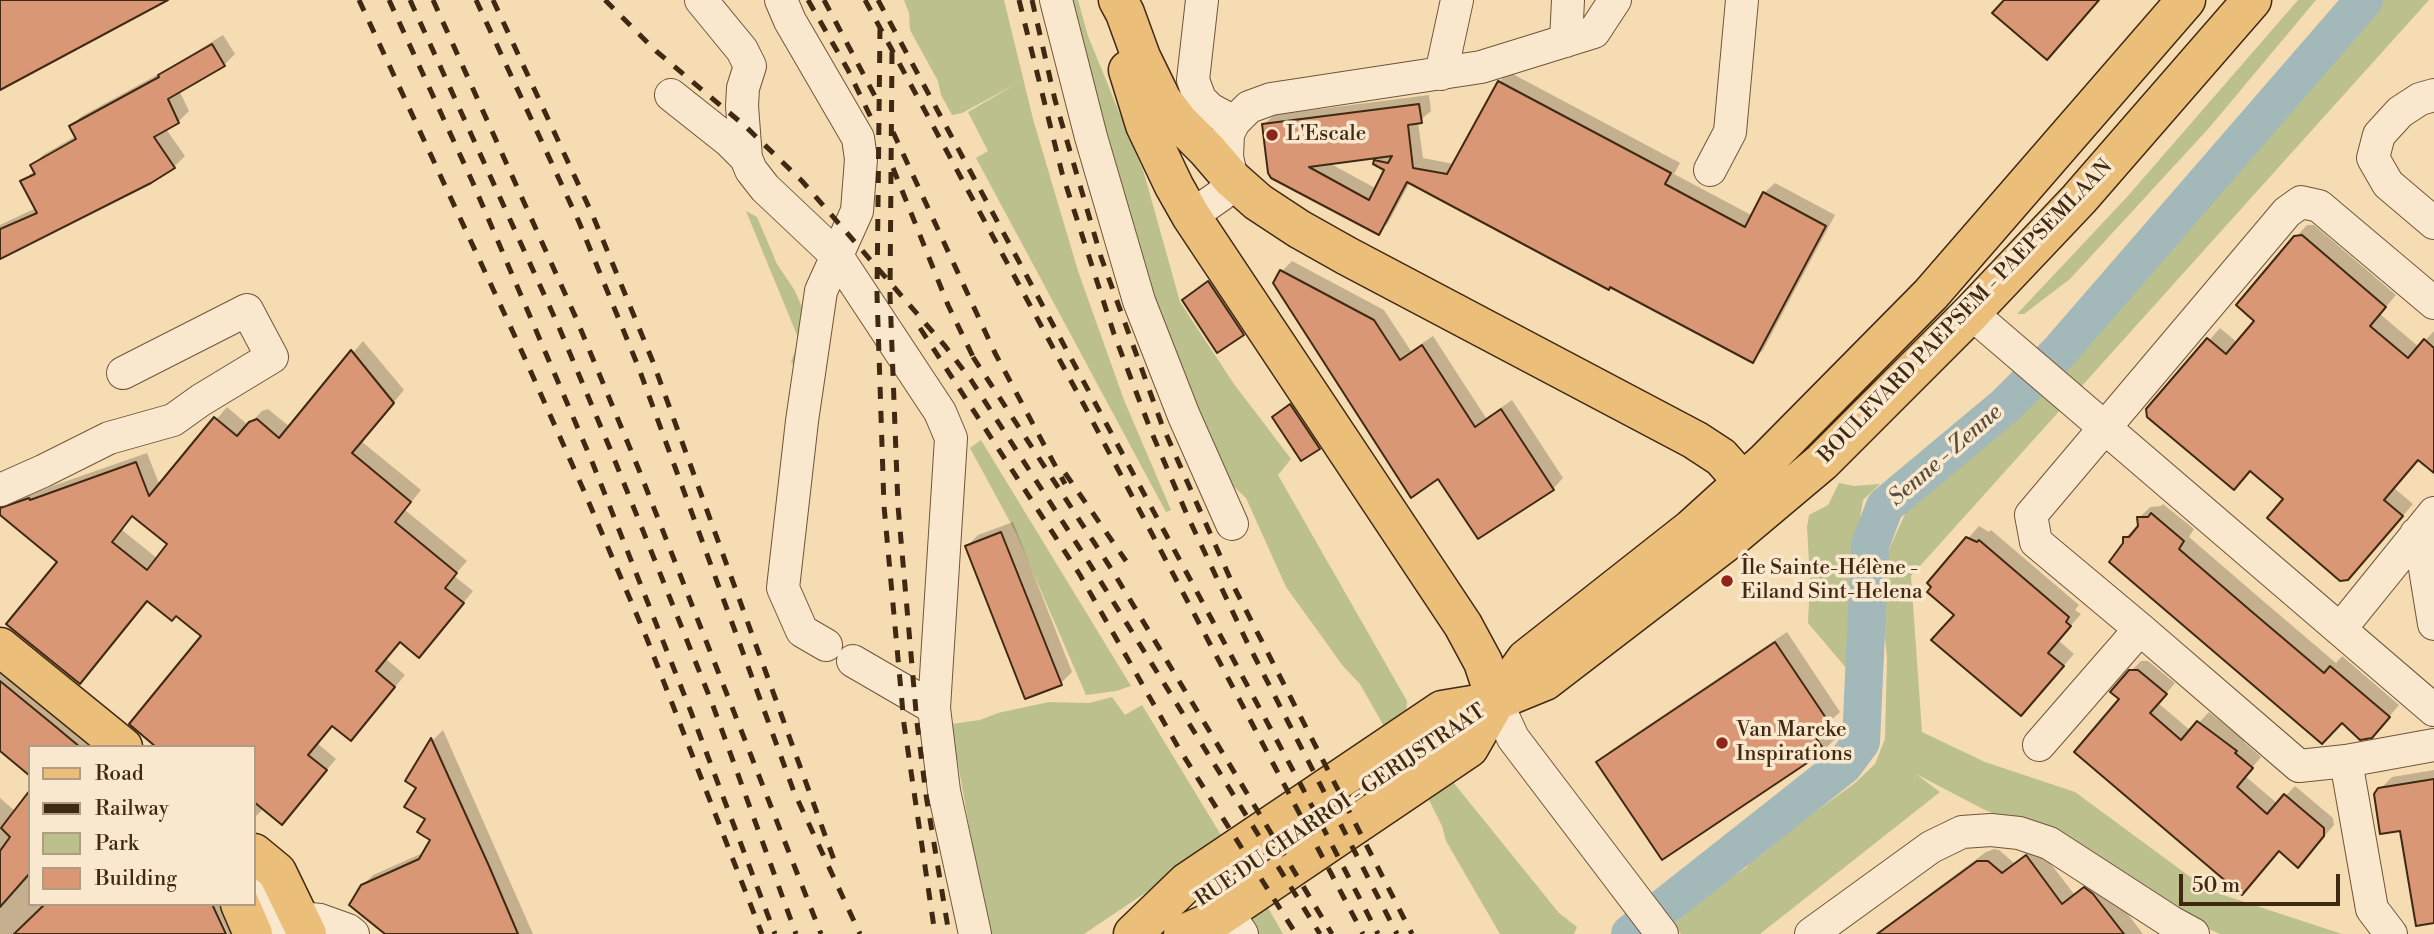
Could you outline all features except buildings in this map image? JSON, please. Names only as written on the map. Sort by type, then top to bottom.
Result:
[{"type":"main road","points":[[1111,0],[1114,21],[1145,125],[1174,186],[1191,216],[1463,625],[1483,662],[1496,701]]},
{"type":"main road","points":[[1118,0],[1140,57],[1162,100],[1232,179],[1258,202],[1299,229],[1695,440],[1721,457],[1755,495]]},
{"type":"main road","name":"BOULEVARD PAEPSEM - PAEPSEMLAAN","points":[[1755,495],[1822,462],[1971,313],[2079,199],[2252,0]]},
{"type":"main road","name":"BOULEVARD PAEPSEM - PAEPSEMLAAN","points":[[1755,495],[1931,294],[2177,3]]},
{"type":"main road","name":"RUE DU CHARROI - GERIJSTRAAT","points":[[1152,934],[1496,701],[1545,681],[1734,536],[1755,495]]},
{"type":"main road","points":[[0,647],[121,745]]},
{"type":"main road","name":"RUE DU CHARROI - GERIJSTRAAT","points":[[1183,934],[1213,921],[1234,923],[1469,748],[1496,701]]},
{"type":"main road","name":"RUE DU CHARROI - GERIJSTRAAT","points":[[1133,934],[1187,882],[1442,710],[1496,701]]},
{"type":"main road","points":[[256,855],[277,872],[295,929]]},
{"type":"main road","points":[[241,906],[253,934]]},
{"type":"street","points":[[701,0],[742,50],[750,66],[743,88],[742,106],[746,158]]},
{"type":"street","points":[[781,0],[790,21],[859,138],[861,159],[857,211],[821,291],[802,421],[783,588],[803,631],[934,708]]},
{"type":"street","points":[[1056,0],[1109,204],[1139,301],[1184,416],[1232,524]]},
{"type":"street","points":[[1202,0],[1194,80],[1200,99],[1210,109],[1234,122]]},
{"type":"street","points":[[1441,74],[1457,0]]},
{"type":"street","points":[[1566,40],[1568,0]]},
{"type":"street","points":[[1191,216],[1221,195],[1232,179],[1227,157],[1228,134],[1234,122],[1249,107],[1271,99],[1481,67],[1594,32],[1615,0]]},
{"type":"street","points":[[1710,170],[1730,132],[1742,0]]},
{"type":"street","points":[[671,95],[729,141],[746,158],[765,188],[837,256],[940,412],[951,438],[934,708],[944,791],[975,934]]},
{"type":"street","points":[[2434,95],[2420,99],[2400,112],[2379,135],[2373,158],[2388,184],[2434,223]]},
{"type":"street","points":[[2434,303],[2319,206],[2301,202],[2287,212],[2097,422],[2031,515],[2036,542],[2299,766],[2434,746]]},
{"type":"street","points":[[0,489],[109,438],[173,420],[272,357],[247,310],[123,373]]},
{"type":"street","points":[[1971,313],[2434,709]]},
{"type":"street","points":[[2341,628],[2425,523]]},
{"type":"street","points":[[2425,523],[2422,550],[2434,624]]},
{"type":"street","points":[[2039,745],[2140,629]]},
{"type":"street","points":[[1496,701],[1513,738],[1662,934]]},
{"type":"street","points":[[2346,761],[2372,909],[2391,934]]},
{"type":"street","points":[[1811,934],[1931,847],[1962,832],[1990,830],[2019,833],[2049,843],[2193,934]]},
{"type":"street","points":[[256,883],[295,929],[320,920],[353,934]]},
{"type":"green space","points":[[904,0],[1004,0],[1033,119],[1078,271],[1124,400],[1171,510],[1166,512],[976,158],[988,151],[968,112],[1016,84],[962,113],[952,115],[941,95],[938,81],[910,30],[909,13]]},
{"type":"green space","points":[[1062,0],[1078,0],[1088,36],[1144,173],[1180,302],[1234,384],[1291,459],[1278,475],[1407,701],[1406,713],[1385,728],[1360,684],[1343,666],[1286,587],[1246,498],[1218,472],[1165,352]]},
{"type":"green space","points":[[2298,0],[2316,0],[2209,128],[2070,279],[2024,314],[2017,314],[2127,197]]},
{"type":"green space","points":[[2383,0],[2429,0],[1911,576],[1922,732],[1985,762],[2075,792],[2208,890],[2342,934],[2220,934],[2188,920],[2085,853],[1983,809],[1916,774],[1940,792],[1760,934],[1681,934],[1674,924],[1711,891],[1746,868],[1755,854],[1761,855],[1855,783],[1875,764],[1885,739],[1887,658],[1878,573],[1911,501],[1994,438]]},
{"type":"green space","points":[[746,211],[757,217],[777,264],[802,307],[804,317],[795,367],[791,362],[799,340]]},
{"type":"green space","points":[[981,440],[1131,686],[1086,695],[1016,533],[970,448]]},
{"type":"green space","points":[[1839,483],[1854,486],[1880,484],[1863,500],[1857,536],[1854,583],[1855,741],[1844,740],[1847,669],[1808,623],[1809,515],[1828,505]]},
{"type":"green space","points":[[1112,697],[1125,715],[1142,705],[1224,840],[1084,934],[988,934],[951,724],[980,720],[998,713],[1049,702],[1089,703]]},
{"type":"green space","points":[[1453,782],[1559,913],[1577,927],[1574,934],[1500,934],[1446,841],[1429,800]]},
{"type":"green space","points":[[1266,904],[1283,934],[1247,934],[1242,920]]},
{"type":"waterway","name":"Senne - Zenne","points":[[1630,934],[1844,765],[1861,742],[1870,545],[1885,506],[2006,405],[2059,352],[2364,0]]},
{"type":"railway","points":[[359,0],[584,491],[647,639],[762,934]]},
{"type":"railway","points":[[389,0],[473,183],[591,459],[775,934]]},
{"type":"railway","points":[[410,0],[558,325],[611,451],[712,703],[796,934]]},
{"type":"railway","points":[[433,0],[576,318],[639,470],[821,934]]},
{"type":"railway","points":[[476,0],[579,222],[638,366],[794,792],[860,934]]},
{"type":"railway","points":[[493,0],[593,216],[653,362],[837,868]]},
{"type":"railway","points":[[605,0],[656,51],[745,126],[802,181],[945,346],[971,380],[1086,558],[1320,934]]},
{"type":"railway","points":[[808,0],[848,70],[875,126]]},
{"type":"railway","points":[[824,0],[876,98]]},
{"type":"railway","points":[[865,0],[1084,405],[1363,934]]},
{"type":"railway","points":[[878,0],[1302,787],[1378,934]]},
{"type":"railway","points":[[1019,0],[1062,173],[1114,334],[1151,431],[1246,640],[1397,934]]},
{"type":"railway","points":[[1032,0],[1055,100],[1101,257],[1162,425],[1234,587],[1412,934]]},
{"type":"railway","points":[[880,27],[877,294],[884,506],[904,724],[935,934]]},
{"type":"railway","points":[[892,52],[890,296],[898,506],[917,723],[949,934]]},
{"type":"railway","points":[[893,132],[995,353],[1065,484]]},
{"type":"railway","points":[[893,168],[948,305],[977,365]]},
{"type":"railway","points":[[920,328],[1080,575],[1178,747],[1296,934]]},
{"type":"railway","points":[[973,357],[1112,570],[1332,934]]},
{"type":"railway","points":[[1065,473],[1126,561]]},
{"type":"place","name":"L'Escale","points":[[1272,135]]},
{"type":"place","name":"Île Sainte-Hélène - Eiland Sint-Helena","points":[[1727,581]]},
{"type":"place","name":"Van Marcke Inspirations","points":[[1722,743]]}]
